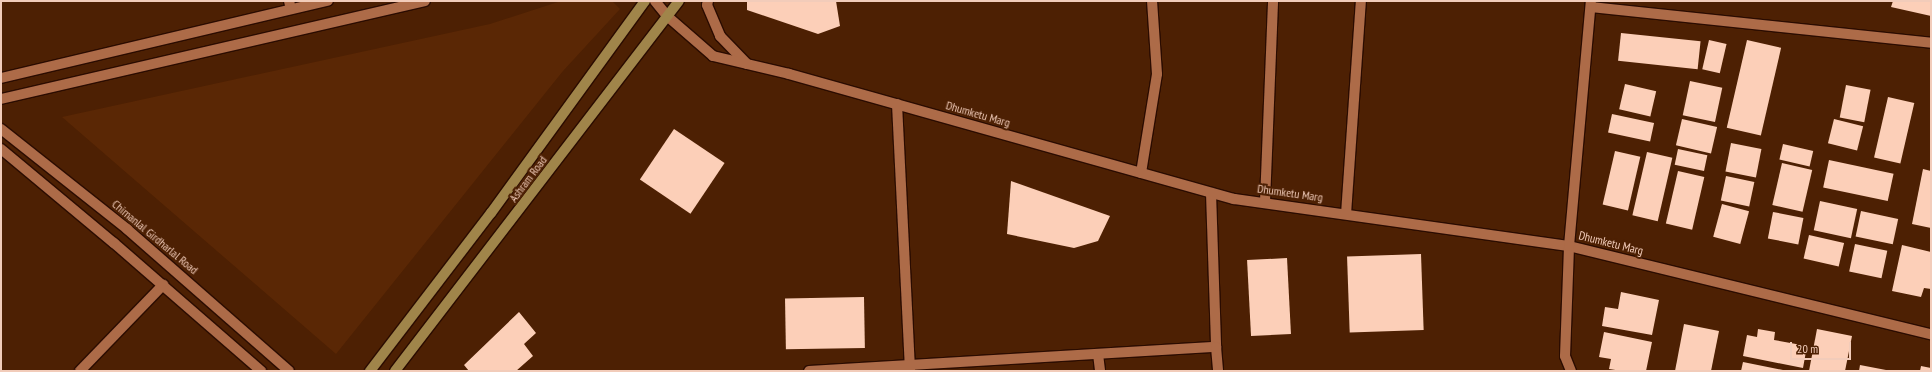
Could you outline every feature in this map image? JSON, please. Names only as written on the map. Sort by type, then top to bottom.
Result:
[{"type":"main road","name":"Ashram Road","points":[[370,371],[491,213],[645,1]]},
{"type":"main road","name":"Ashram Road","points":[[395,371],[430,324],[549,173],[679,1]]},
{"type":"street","points":[[1,78],[290,5],[328,1]]},
{"type":"street","points":[[1,99],[425,1]]},
{"type":"street","name":"Dhumketu Marg","points":[[655,1],[667,16],[713,56],[789,74],[1211,193],[1234,199],[1265,202],[1569,246],[1931,334]]},
{"type":"street","points":[[708,1],[707,5],[720,36],[747,64]]},
{"type":"street","points":[[1141,173],[1157,74],[1152,1]]},
{"type":"street","points":[[1265,202],[1273,1]]},
{"type":"street","points":[[1346,214],[1361,1]]},
{"type":"street","points":[[1571,371],[1565,356],[1569,246],[1591,4],[1931,43]]},
{"type":"street","points":[[897,104],[910,369]]},
{"type":"street","name":"Chimanlal Girdharlal Road","points":[[1,129],[127,229],[289,371]]},
{"type":"street","points":[[1,149],[261,371]]},
{"type":"street","points":[[1211,193],[1218,371]]},
{"type":"street","points":[[80,371],[162,285]]},
{"type":"street","points":[[809,371],[910,369],[1098,354],[1216,347]]},
{"type":"street","points":[[1098,354],[1100,371]]},
{"type":"shaded area","points":[[561,1],[612,1],[620,9],[563,71],[336,354],[62,117],[490,24]]},
{"type":"building","points":[[747,1],[836,1],[840,26],[818,34],[747,10]]},
{"type":"building","points":[[1893,1],[1931,1],[1931,16],[1891,7]]},
{"type":"building","points":[[1621,33],[1701,41],[1698,69],[1618,61]]},
{"type":"building","points":[[1709,40],[1727,44],[1720,73],[1702,69]]},
{"type":"building","points":[[1747,40],[1781,48],[1761,136],[1727,128]]},
{"type":"building","points":[[1690,81],[1722,88],[1715,122],[1683,115]]},
{"type":"building","points":[[1625,84],[1656,91],[1650,117],[1619,109]]},
{"type":"building","points":[[1846,85],[1871,90],[1864,122],[1840,117]]},
{"type":"building","points":[[1888,97],[1914,103],[1900,163],[1874,157]]},
{"type":"building","points":[[1612,114],[1654,123],[1650,142],[1608,133]]},
{"type":"building","points":[[1682,119],[1717,127],[1711,153],[1676,145]]},
{"type":"building","points":[[1834,119],[1863,126],[1857,151],[1828,143]]},
{"type":"building","points":[[674,129],[725,163],[690,214],[640,180]]},
{"type":"building","points":[[1731,143],[1761,149],[1756,177],[1725,171]]},
{"type":"building","points":[[1783,144],[1813,151],[1810,167],[1779,160]]},
{"type":"building","points":[[1678,149],[1707,155],[1704,171],[1675,165]]},
{"type":"building","points":[[1615,151],[1640,157],[1628,210],[1603,205]]},
{"type":"building","points":[[1647,152],[1672,158],[1658,221],[1632,215]]},
{"type":"building","points":[[1829,160],[1894,174],[1888,201],[1823,187]]},
{"type":"building","points":[[1782,163],[1812,170],[1803,212],[1772,205]]},
{"type":"building","points":[[1923,169],[1931,171],[1931,228],[1912,224]]},
{"type":"building","points":[[1678,171],[1704,177],[1692,230],[1666,224]]},
{"type":"building","points":[[1726,176],[1754,182],[1749,206],[1721,200]]},
{"type":"building","points":[[1011,181],[1110,216],[1098,241],[1074,248],[1007,234]]},
{"type":"building","points":[[1820,201],[1857,209],[1851,238],[1814,230]]},
{"type":"building","points":[[1722,204],[1749,211],[1740,244],[1713,237]]},
{"type":"building","points":[[1861,211],[1898,219],[1893,244],[1856,236]]},
{"type":"building","points":[[1773,212],[1803,218],[1798,244],[1768,239]]},
{"type":"building","points":[[1809,235],[1844,243],[1839,266],[1804,258]]},
{"type":"building","points":[[1855,244],[1887,251],[1881,278],[1849,271]]},
{"type":"building","points":[[1902,245],[1931,252],[1931,289],[1924,288],[1921,297],[1892,291]]},
{"type":"building","points":[[1421,254],[1424,330],[1350,333],[1347,257]]},
{"type":"building","points":[[1287,258],[1291,334],[1251,336],[1247,260]]},
{"type":"building","points":[[1621,292],[1659,300],[1652,335],[1602,326],[1605,307],[1618,309]]},
{"type":"building","points":[[864,297],[865,348],[786,349],[785,298]]},
{"type":"building","points":[[519,312],[536,333],[524,344],[533,356],[516,371],[469,371],[464,365]]},
{"type":"building","points":[[1684,324],[1719,331],[1711,371],[1675,371]]},
{"type":"building","points":[[1758,329],[1775,332],[1774,340],[1807,346],[1803,368],[1743,356],[1747,335],[1757,337]]},
{"type":"building","points":[[1817,329],[1852,336],[1845,371],[1809,371]]},
{"type":"building","points":[[1604,332],[1652,342],[1646,371],[1622,371],[1609,369],[1611,359],[1599,357]]},
{"type":"building","points":[[1743,362],[1783,370],[1783,371],[1741,371]]},
{"type":"building","points":[[1860,365],[1886,370],[1886,371],[1859,371]]},
{"type":"building","points":[[1921,366],[1931,368],[1931,371],[1920,371]]}]
